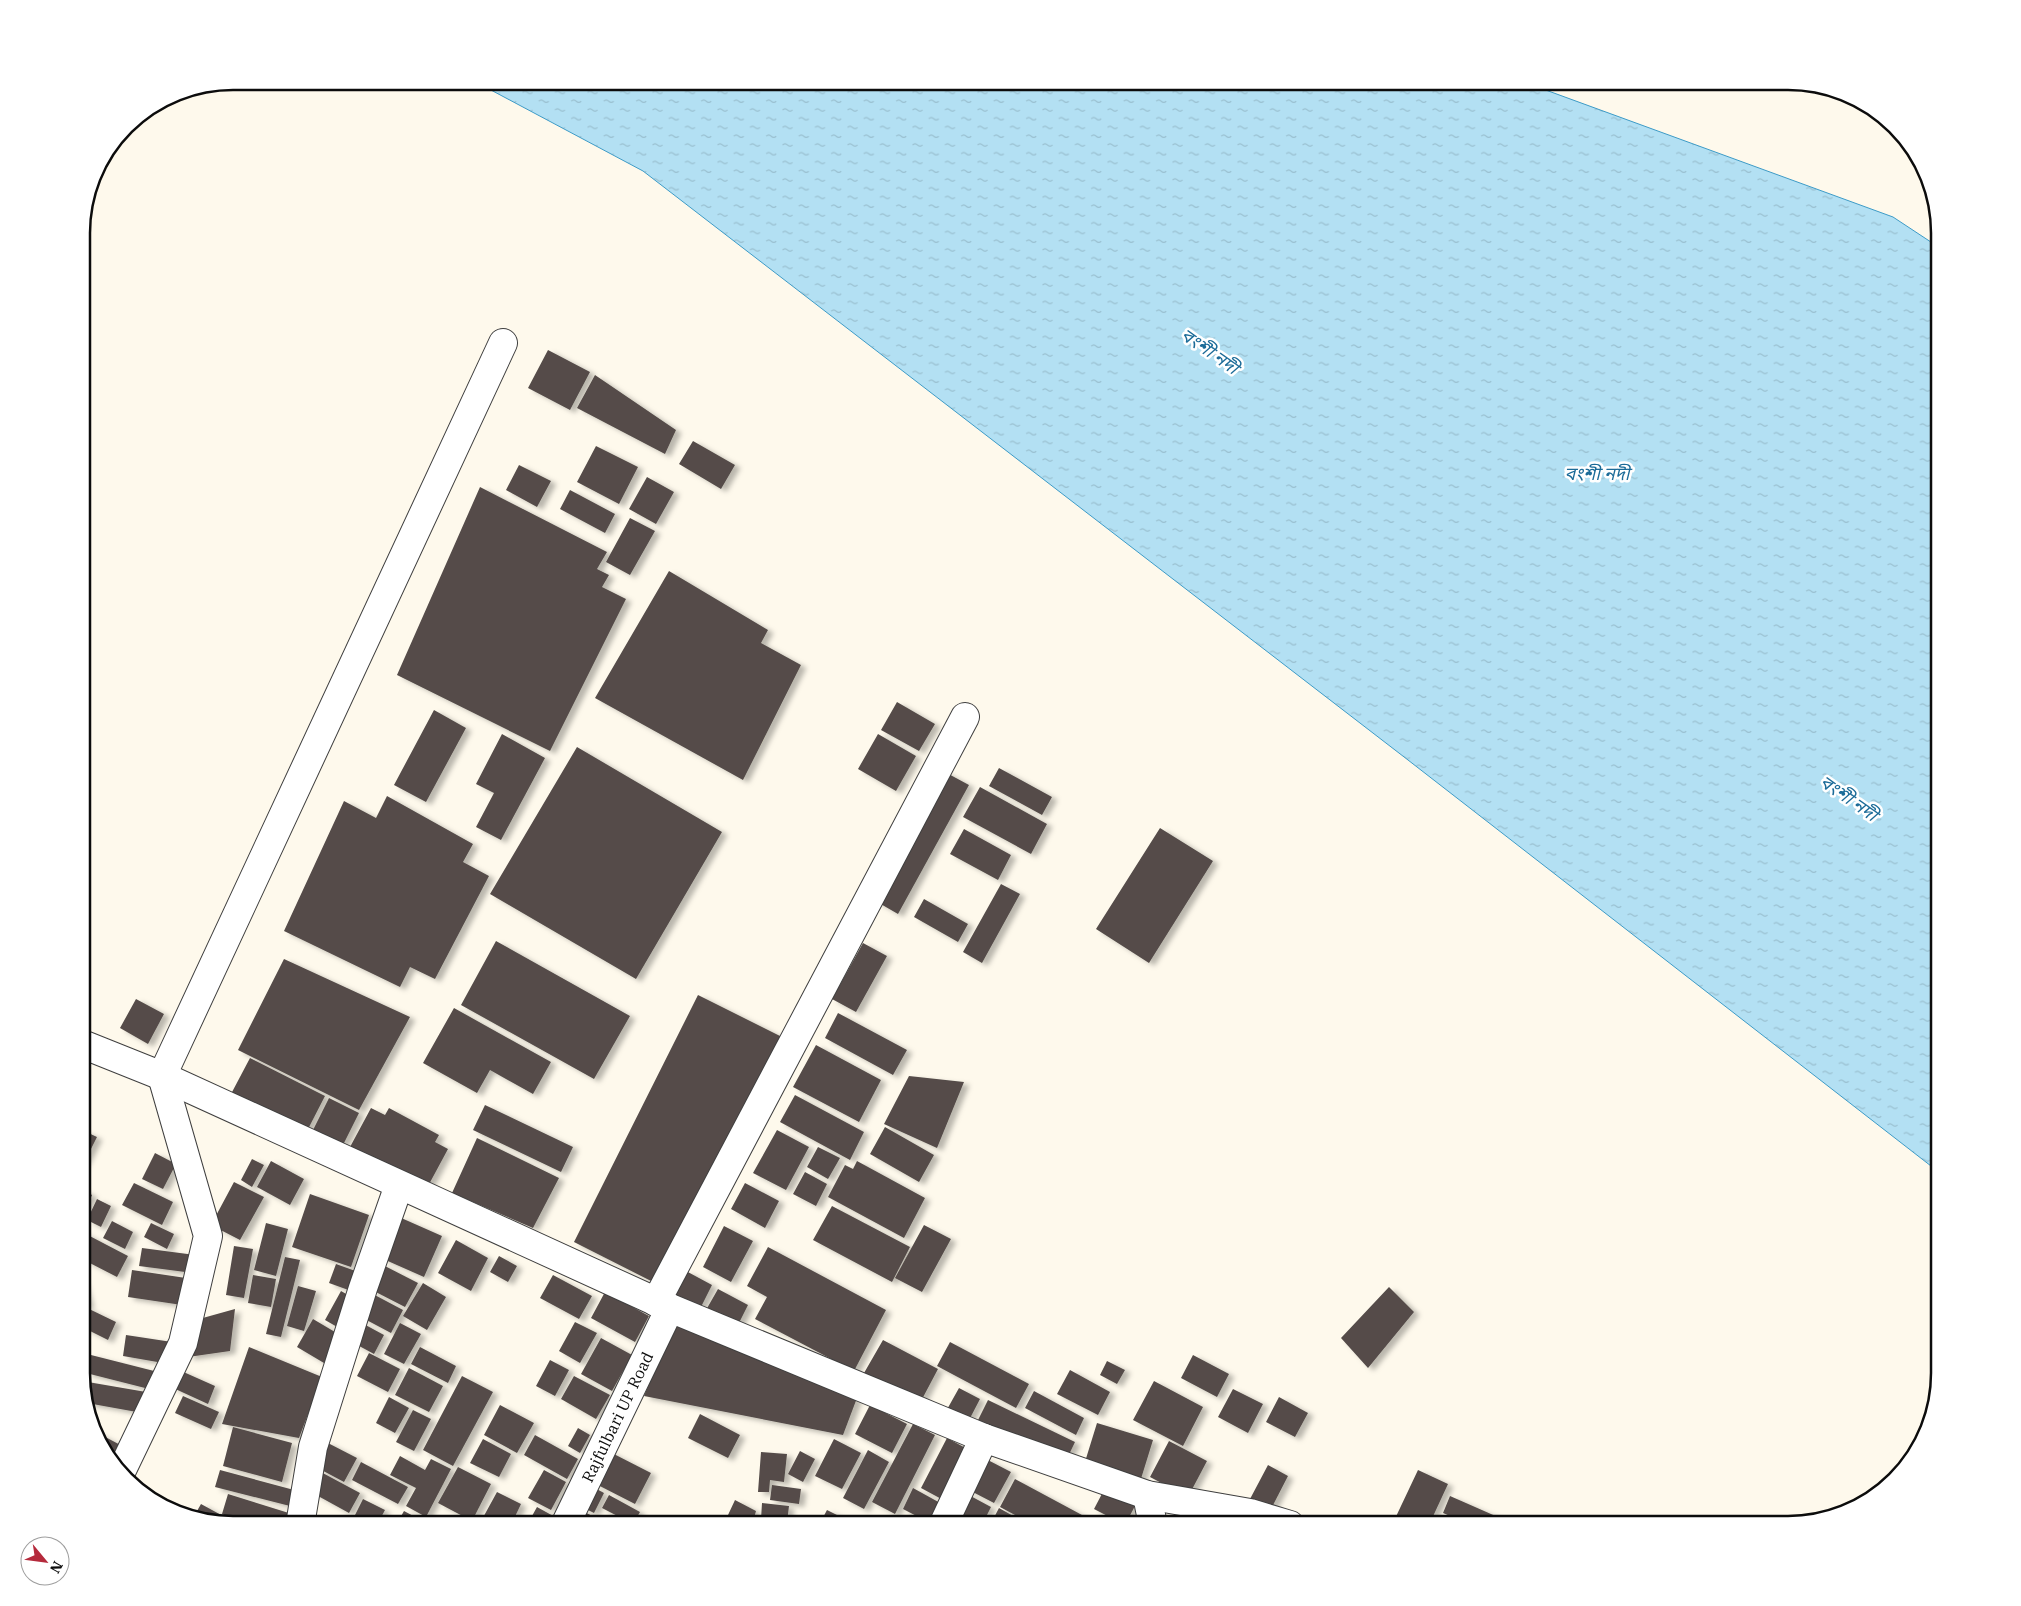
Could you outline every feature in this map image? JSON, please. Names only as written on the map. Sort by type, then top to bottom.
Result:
[{"type":"street","points":[[124,1466],[183,1343],[208,1236],[162,1076],[503,343]]},
{"type":"street","name":"Rajfulbari UP Road","points":[[568,1516],[663,1305],[965,717]]},
{"type":"street","points":[[90,1047],[162,1076],[663,1305],[984,1438],[1147,1495],[1260,1516]]},
{"type":"street","points":[[302,1516],[313,1448],[363,1288],[399,1185]]},
{"type":"street","points":[[947,1516],[984,1438]]},
{"type":"street","points":[[1147,1495],[1151,1516]]},
{"type":"water","name":"বংশী নদী","points":[[491,90],[1546,90],[1893,217],[1931,242],[1931,1166],[1408,760],[643,171]]},
{"type":"building","points":[[548,350],[590,372],[570,410],[528,388]]},
{"type":"building","points":[[595,375],[676,430],[665,454],[577,408]]},
{"type":"building","points":[[693,441],[735,465],[721,489],[679,464]]},
{"type":"building","points":[[596,446],[638,467],[619,504],[577,482]]},
{"type":"building","points":[[519,465],[551,481],[537,507],[506,490]]},
{"type":"building","points":[[647,477],[674,492],[656,524],[629,509]]},
{"type":"building","points":[[480,487],[607,552],[597,569],[609,575],[602,587],[626,599],[550,751],[397,675]]},
{"type":"building","points":[[570,490],[615,514],[605,533],[560,509]]},
{"type":"building","points":[[630,518],[655,531],[630,575],[606,562]]},
{"type":"building","points":[[669,571],[768,630],[761,643],[801,665],[743,780],[595,698]]},
{"type":"building","points":[[897,702],[935,724],[919,751],[881,730]]},
{"type":"building","points":[[434,710],[466,728],[426,802],[394,785]]},
{"type":"building","points":[[502,734],[545,758],[501,840],[476,827],[494,793],[476,784]]},
{"type":"building","points":[[878,734],[916,756],[896,791],[858,769]]},
{"type":"building","points":[[577,747],[722,832],[636,979],[490,894]]},
{"type":"building","points":[[999,768],[1052,797],[1042,815],[989,786]]},
{"type":"building","points":[[943,771],[969,785],[898,914],[872,899]]},
{"type":"building","points":[[980,787],[1047,824],[1031,854],[963,817]]},
{"type":"building","points":[[387,796],[473,844],[463,862],[489,876],[435,979],[410,967],[400,987],[284,931],[344,801],[376,818]]},
{"type":"building","points":[[1160,828],[1213,861],[1149,963],[1096,929]]},
{"type":"building","points":[[964,829],[1011,855],[998,880],[950,854]]},
{"type":"building","points":[[1001,884],[1020,894],[982,963],[963,952]]},
{"type":"building","points":[[924,899],[968,924],[958,942],[914,917]]},
{"type":"building","points":[[496,941],[630,1016],[594,1079],[461,1005]]},
{"type":"building","points":[[863,943],[887,956],[856,1012],[832,999]]},
{"type":"building","points":[[284,959],[410,1017],[359,1110],[238,1050]]},
{"type":"building","points":[[698,995],[782,1037],[657,1284],[574,1242]]},
{"type":"building","points":[[136,999],[164,1014],[148,1044],[120,1028]]},
{"type":"building","points":[[454,1008],[551,1062],[533,1094],[490,1070],[477,1093],[423,1063]]},
{"type":"building","points":[[838,1013],[907,1050],[893,1075],[825,1038]]},
{"type":"building","points":[[816,1045],[881,1080],[859,1122],[793,1087]]},
{"type":"building","points":[[250,1058],[325,1096],[306,1133],[231,1094]]},
{"type":"building","points":[[909,1076],[964,1082],[937,1148],[884,1124]]},
{"type":"building","points":[[795,1095],[864,1132],[850,1160],[780,1122]]},
{"type":"building","points":[[329,1098],[359,1113],[343,1145],[313,1130]]},
{"type":"building","points":[[485,1105],[573,1147],[561,1172],[473,1130]]},
{"type":"building","points":[[371,1108],[385,1115],[389,1108],[439,1135],[435,1142],[448,1149],[427,1188],[350,1147]]},
{"type":"building","points":[[885,1127],[934,1155],[919,1182],[870,1154]]},
{"type":"building","points":[[777,1130],[809,1147],[786,1190],[753,1173]]},
{"type":"building","points":[[90,1134],[97,1137],[90,1151]]},
{"type":"building","points":[[477,1138],[559,1178],[533,1228],[452,1193]]},
{"type":"building","points":[[818,1147],[840,1158],[828,1179],[807,1167]]},
{"type":"building","points":[[155,1153],[176,1164],[163,1189],[142,1179]]},
{"type":"building","points":[[252,1159],[264,1165],[252,1187],[241,1180]]},
{"type":"building","points":[[271,1161],[304,1179],[290,1205],[257,1187]]},
{"type":"building","points":[[857,1161],[925,1198],[904,1238],[828,1197],[845,1165],[853,1169]]},
{"type":"building","points":[[805,1172],[827,1184],[816,1206],[793,1194]]},
{"type":"building","points":[[234,1182],[264,1197],[240,1240],[211,1225]]},
{"type":"building","points":[[134,1183],[173,1202],[162,1225],[122,1205]]},
{"type":"building","points":[[745,1183],[779,1201],[765,1228],[731,1209]]},
{"type":"building","points":[[310,1194],[369,1215],[351,1267],[292,1247]]},
{"type":"building","points":[[97,1199],[111,1206],[101,1227],[90,1222],[90,1214]]},
{"type":"building","points":[[832,1206],[910,1247],[892,1282],[813,1240]]},
{"type":"building","points":[[399,1217],[442,1236],[424,1277],[381,1258]]},
{"type":"building","points":[[112,1221],[133,1232],[125,1249],[103,1238]]},
{"type":"building","points":[[151,1223],[174,1234],[167,1249],[144,1237]]},
{"type":"building","points":[[266,1223],[288,1229],[276,1276],[254,1270]]},
{"type":"building","points":[[924,1225],[951,1239],[922,1292],[895,1278]]},
{"type":"building","points":[[724,1226],[753,1241],[731,1282],[703,1267]]},
{"type":"building","points":[[90,1236],[128,1256],[117,1277],[90,1263]]},
{"type":"building","points":[[456,1240],[488,1258],[471,1291],[438,1273]]},
{"type":"building","points":[[234,1246],[253,1249],[244,1298],[226,1295]]},
{"type":"building","points":[[768,1247],[886,1310],[854,1371],[755,1319],[767,1297],[747,1286]]},
{"type":"building","points":[[142,1248],[195,1255],[193,1273],[139,1266]]},
{"type":"building","points":[[499,1256],[517,1266],[508,1282],[490,1272]]},
{"type":"building","points":[[285,1257],[300,1260],[281,1337],[266,1334]]},
{"type":"building","points":[[336,1264],[361,1273],[354,1292],[329,1283]]},
{"type":"building","points":[[381,1264],[418,1283],[405,1307],[368,1288]]},
{"type":"building","points":[[132,1270],[186,1278],[182,1305],[128,1297]]},
{"type":"building","points":[[686,1271],[712,1285],[696,1317],[669,1302]]},
{"type":"building","points":[[253,1275],[276,1279],[271,1307],[248,1303]]},
{"type":"building","points":[[553,1275],[592,1296],[579,1319],[540,1298]]},
{"type":"building","points":[[423,1283],[446,1297],[427,1330],[403,1316]]},
{"type":"building","points":[[298,1286],[316,1291],[304,1331],[287,1326]]},
{"type":"building","points":[[1389,1287],[1414,1312],[1368,1368],[1341,1338]]},
{"type":"building","points":[[718,1289],[748,1305],[737,1327],[706,1310]]},
{"type":"building","points":[[341,1291],[355,1299],[339,1328],[325,1320]]},
{"type":"building","points":[[605,1292],[649,1316],[635,1342],[591,1318]]},
{"type":"building","points":[[371,1293],[403,1310],[391,1333],[359,1316]]},
{"type":"building","points":[[90,1309],[116,1322],[108,1340],[90,1331]]},
{"type":"building","points":[[235,1309],[230,1351],[188,1357],[192,1321]]},
{"type":"building","points":[[313,1319],[340,1335],[324,1363],[297,1347]]},
{"type":"building","points":[[360,1322],[384,1335],[374,1354],[350,1341]]},
{"type":"building","points":[[575,1322],[597,1333],[580,1363],[559,1351]]},
{"type":"building","points":[[675,1322],[857,1398],[843,1435],[644,1396]]},
{"type":"building","points":[[400,1323],[421,1334],[404,1364],[384,1354]]},
{"type":"building","points":[[126,1335],[172,1342],[169,1364],[123,1356]]},
{"type":"building","points":[[601,1338],[632,1355],[612,1391],[581,1374]]},
{"type":"building","points":[[883,1340],[938,1369],[920,1403],[864,1373]]},
{"type":"building","points":[[950,1342],[1029,1384],[1016,1408],[937,1366]]},
{"type":"building","points":[[249,1347],[322,1377],[299,1438],[222,1424]]},
{"type":"building","points":[[420,1347],[456,1366],[448,1383],[411,1364]]},
{"type":"building","points":[[369,1353],[400,1369],[388,1392],[357,1376]]},
{"type":"building","points":[[91,1355],[158,1372],[153,1390],[90,1374]]},
{"type":"building","points":[[1193,1355],[1229,1374],[1217,1397],[1181,1378]]},
{"type":"building","points":[[550,1360],[569,1370],[555,1396],[536,1386]]},
{"type":"building","points":[[1107,1361],[1125,1370],[1117,1384],[1100,1375]]},
{"type":"building","points":[[409,1368],[443,1386],[429,1412],[395,1395]]},
{"type":"building","points":[[179,1370],[215,1386],[208,1404],[171,1387]]},
{"type":"building","points":[[1070,1370],[1110,1392],[1098,1415],[1057,1394]]},
{"type":"building","points":[[462,1376],[493,1392],[453,1466],[423,1450]]},
{"type":"building","points":[[574,1376],[610,1395],[596,1419],[561,1399]]},
{"type":"building","points":[[1154,1381],[1203,1407],[1183,1446],[1133,1420]]},
{"type":"building","points":[[90,1382],[152,1393],[148,1414],[94,1404]]},
{"type":"building","points":[[959,1388],[980,1399],[967,1424],[945,1413]]},
{"type":"building","points":[[1233,1389],[1263,1404],[1248,1433],[1218,1417]]},
{"type":"building","points":[[1034,1391],[1084,1418],[1076,1435],[1025,1408]]},
{"type":"building","points":[[183,1396],[219,1412],[211,1429],[175,1413]]},
{"type":"building","points":[[389,1397],[409,1408],[395,1433],[376,1423]]},
{"type":"building","points":[[1279,1397],[1308,1413],[1295,1437],[1266,1422]]},
{"type":"building","points":[[988,1400],[1075,1442],[1065,1463],[978,1420]]},
{"type":"building","points":[[500,1405],[534,1423],[517,1453],[484,1435]]},
{"type":"building","points":[[870,1405],[907,1424],[892,1453],[855,1434]]},
{"type":"building","points":[[413,1410],[431,1419],[414,1451],[396,1442]]},
{"type":"building","points":[[700,1414],[740,1435],[728,1458],[688,1438]]},
{"type":"building","points":[[1097,1423],[1153,1440],[1140,1482],[1084,1465]]},
{"type":"building","points":[[913,1424],[935,1435],[895,1514],[872,1502]]},
{"type":"building","points":[[233,1427],[292,1443],[282,1482],[223,1466]]},
{"type":"building","points":[[578,1428],[590,1435],[580,1453],[568,1446]]},
{"type":"building","points":[[535,1435],[578,1459],[567,1479],[524,1455]]},
{"type":"building","points":[[106,1437],[126,1448],[119,1460]]},
{"type":"building","points":[[947,1438],[973,1452],[947,1502],[921,1488]]},
{"type":"building","points":[[483,1439],[511,1454],[499,1477],[470,1463]]},
{"type":"building","points":[[834,1439],[861,1453],[842,1489],[815,1476]]},
{"type":"building","points":[[1169,1441],[1207,1461],[1188,1497],[1150,1477]]},
{"type":"building","points":[[326,1442],[357,1458],[344,1482],[314,1466]]},
{"type":"building","points":[[868,1450],[889,1462],[864,1509],[843,1498]]},
{"type":"building","points":[[608,1451],[651,1473],[635,1504],[592,1482]]},
{"type":"building","points":[[800,1451],[815,1459],[803,1482],[788,1474]]},
{"type":"building","points":[[761,1452],[787,1454],[784,1482],[770,1480],[769,1492],[758,1492]]},
{"type":"building","points":[[400,1456],[425,1470],[431,1459],[451,1469],[427,1516],[406,1506],[416,1488],[390,1475]]},
{"type":"building","points":[[984,1458],[1011,1472],[994,1503],[967,1489]]},
{"type":"building","points":[[361,1462],[408,1487],[398,1504],[352,1480]]},
{"type":"building","points":[[1268,1465],[1288,1476],[1271,1509],[1250,1499]]},
{"type":"building","points":[[458,1467],[491,1484],[475,1516],[463,1516],[438,1503]]},
{"type":"building","points":[[220,1470],[294,1490],[290,1506],[215,1487]]},
{"type":"building","points":[[544,1470],[566,1482],[551,1510],[528,1498]]},
{"type":"building","points":[[1418,1470],[1448,1484],[1433,1516],[1396,1516]]},
{"type":"building","points":[[319,1471],[360,1493],[349,1513],[309,1491]]},
{"type":"building","points":[[1015,1479],[1082,1515],[1017,1516],[1000,1507]]},
{"type":"building","points":[[772,1485],[801,1489],[799,1504],[770,1500]]},
{"type":"building","points":[[593,1487],[604,1493],[594,1513],[582,1507]]},
{"type":"building","points":[[913,1488],[942,1504],[936,1516],[917,1516],[903,1509]]},
{"type":"building","points":[[1105,1488],[1136,1504],[1130,1516],[1108,1516],[1094,1509]]},
{"type":"building","points":[[497,1492],[521,1504],[515,1516],[484,1516]]},
{"type":"building","points":[[965,1493],[991,1507],[986,1516],[953,1515]]},
{"type":"building","points":[[228,1494],[292,1514],[291,1516],[227,1516],[222,1514]]},
{"type":"building","points":[[609,1495],[640,1512],[638,1516],[618,1516],[602,1508]]},
{"type":"building","points":[[1450,1496],[1496,1516],[1450,1516],[1443,1513]]},
{"type":"building","points":[[363,1499],[385,1510],[382,1516],[354,1516]]},
{"type":"building","points":[[735,1500],[756,1511],[755,1516],[728,1515]]},
{"type":"building","points":[[762,1503],[789,1506],[788,1516],[761,1516]]},
{"type":"building","points":[[201,1504],[223,1516],[205,1513],[197,1511]]},
{"type":"building","points":[[537,1507],[553,1516],[532,1516]]},
{"type":"building","points":[[999,1508],[1013,1516],[995,1516]]},
{"type":"building","points":[[579,1509],[592,1516],[575,1516]]},
{"type":"building","points":[[827,1510],[839,1516],[824,1516]]},
{"type":"building","points":[[404,1511],[413,1516],[401,1516]]}]
